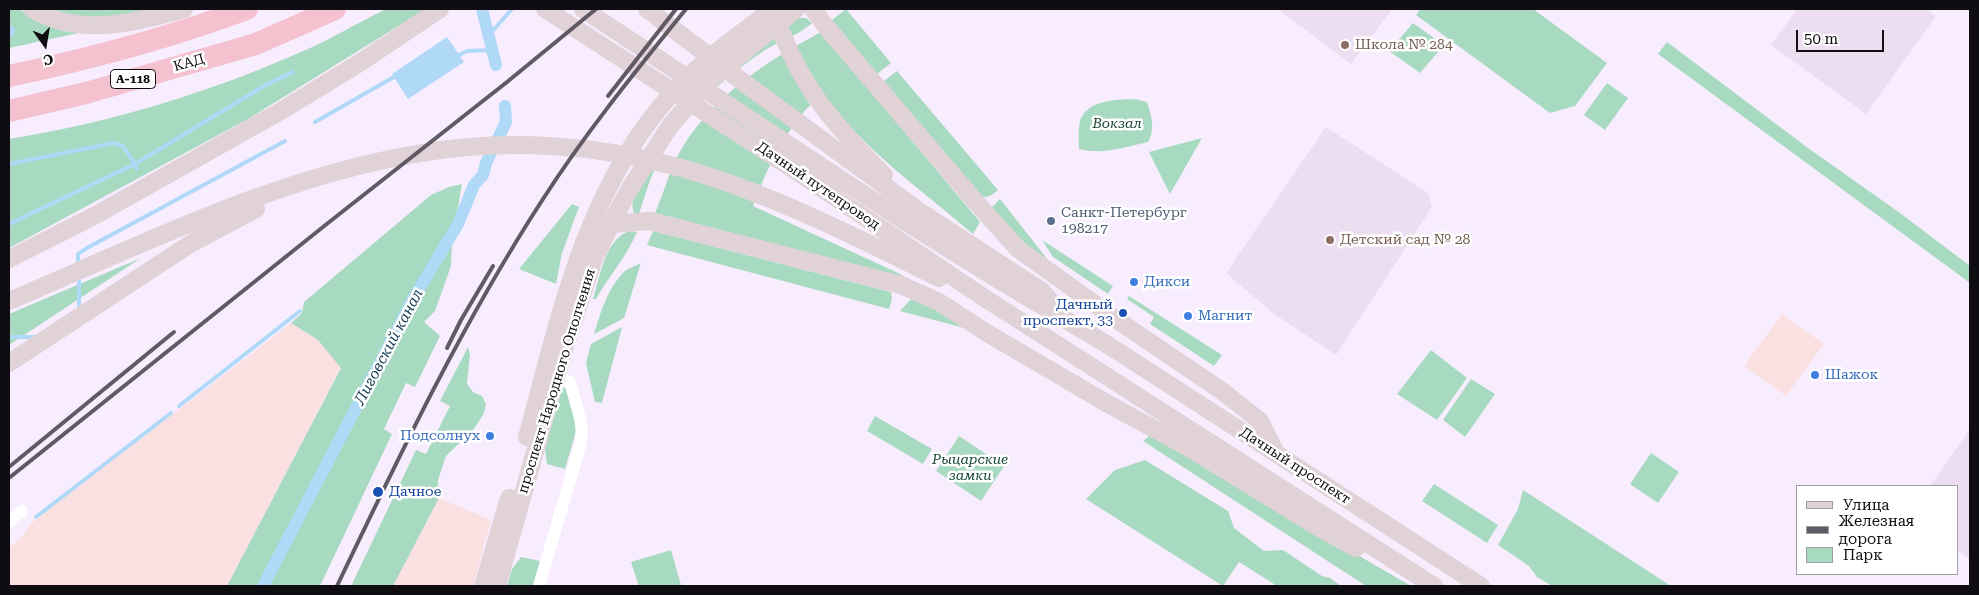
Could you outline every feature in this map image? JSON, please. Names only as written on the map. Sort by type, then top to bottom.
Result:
[{"type":"highway","name":"А-118","points":[[9,76],[80,61],[194,28],[247,9]]},
{"type":"highway","name":"КАД","points":[[9,111],[86,93],[256,44],[336,9]]},
{"type":"main road","points":[[32,9],[60,20],[88,25],[140,21],[184,9]]},
{"type":"main road","points":[[9,259],[94,216],[281,111],[362,62],[440,9]]},
{"type":"main road","name":"Дачный путепровод","points":[[545,9],[790,167],[983,297],[1090,364]]},
{"type":"main road","name":"Дачный путепровод","points":[[583,9],[898,217],[1108,345]]},
{"type":"main road","points":[[647,9],[919,211],[1042,291],[1068,322]]},
{"type":"main road","points":[[774,9],[784,41],[797,68],[816,98],[834,122],[919,211]]},
{"type":"main road","name":"проспект Народного Ополчения","points":[[497,586],[551,373],[569,286],[586,237],[610,185],[638,136],[657,110],[701,64],[774,9]]},
{"type":"main road","name":"проспект Народного Ополчения","points":[[483,586],[551,373],[611,224],[629,190],[670,126],[709,81],[796,9]]},
{"type":"main road","points":[[813,9],[956,180],[1018,249],[1117,320],[1222,391],[1260,421],[1276,453]]},
{"type":"main road","points":[[9,301],[203,218],[285,188],[336,173],[416,154],[459,148],[516,145],[557,146],[642,159],[682,168],[747,190],[840,229],[957,287],[983,297]]},
{"type":"main road","points":[[9,364],[190,244],[281,196],[336,173]]},
{"type":"main road","points":[[611,224],[650,221],[900,285],[938,302],[1108,404],[1186,446],[1318,527],[1356,548],[1377,549]]},
{"type":"main road","name":"Дачный проспект","points":[[1108,345],[1481,586]]},
{"type":"main road","name":"Дачный проспект","points":[[1090,364],[1434,586]]},
{"type":"street","points":[[539,586],[580,446],[582,431],[570,382],[551,373]]},
{"type":"street","points":[[9,522],[22,511]]},
{"type":"shaded area","name":"Школа № 284","points":[[1278,9],[1392,9],[1351,64]]},
{"type":"shaded area","points":[[1797,9],[1926,9],[1936,16],[1866,114],[1771,45]]},
{"type":"shaded area","name":"Детский сад № 28","points":[[1326,127],[1428,193],[1432,207],[1336,355],[1274,314],[1226,273]]},
{"type":"shaded area","points":[[1782,314],[1824,344],[1786,396],[1744,366]]},
{"type":"shaded area","points":[[291,323],[318,340],[341,367],[227,586],[9,586],[9,548],[24,535],[30,524]]},
{"type":"shaded area","points":[[1970,429],[1970,559],[1959,552],[1959,485],[1931,485]]},
{"type":"shaded area","points":[[439,498],[491,520],[473,586],[393,586]]},
{"type":"green space","points":[[9,9],[19,9],[42,23],[88,31],[9,48]]},
{"type":"green space","points":[[51,9],[157,9],[117,17],[90,18]]},
{"type":"green space","points":[[386,9],[426,9],[248,119],[9,248],[9,139],[121,115],[230,81],[312,47]]},
{"type":"green space","points":[[846,9],[891,63],[877,74],[832,20]]},
{"type":"green space","points":[[1420,9],[1533,9],[1607,63],[1575,106],[1550,113],[1416,15]]},
{"type":"green space","points":[[798,18],[806,18],[812,23],[801,31],[768,48],[713,90],[672,137],[651,178],[638,217],[633,209],[633,199],[684,115],[744,61]]},
{"type":"green space","points":[[1413,23],[1444,45],[1420,73],[1389,51]]},
{"type":"green space","points":[[821,32],[980,222],[973,234],[876,152],[858,135],[824,96],[805,110],[787,135],[768,169],[753,206],[898,273],[933,293],[889,274],[655,213],[676,159],[703,118],[720,101],[758,70]]},
{"type":"green space","points":[[1667,42],[1970,266],[1970,283],[1658,54]]},
{"type":"green space","points":[[897,71],[998,190],[996,192],[986,197],[978,195],[884,81]]},
{"type":"green space","points":[[1607,83],[1628,98],[1605,130],[1584,115]]},
{"type":"green space","name":"Вокзал","points":[[1135,99],[1147,102],[1149,107],[1152,132],[1148,142],[1105,151],[1079,149],[1080,121],[1089,108],[1103,102]]},
{"type":"green space","points":[[1202,138],[1170,194],[1149,152]]},
{"type":"green space","points":[[462,184],[452,241],[451,266],[435,311],[424,322],[440,336],[415,387],[406,383],[384,429],[392,434],[320,586],[227,586],[341,368],[318,340],[291,323],[302,313],[304,302],[431,195],[449,187]]},
{"type":"green space","points":[[1000,199],[1048,260],[1023,244],[991,208]]},
{"type":"green space","points":[[572,204],[579,207],[562,253],[556,284],[519,269]]},
{"type":"green space","points":[[630,231],[637,232],[633,241],[596,299],[593,299],[609,250],[615,241]]},
{"type":"green space","points":[[653,231],[891,292],[892,299],[889,309],[647,245]]},
{"type":"green space","points":[[1042,240],[1113,286],[1108,294],[1053,257]]},
{"type":"green space","points":[[141,258],[9,345],[9,314]]},
{"type":"green space","points":[[641,263],[624,318],[594,334],[605,301],[613,286],[626,271]]},
{"type":"green space","points":[[1129,296],[1222,355],[1214,366],[1150,324],[1154,317],[1127,299]]},
{"type":"green space","points":[[911,299],[935,307],[976,331],[900,311]]},
{"type":"green space","points":[[622,327],[602,403],[595,402],[586,363],[591,344]]},
{"type":"green space","points":[[468,347],[470,354],[467,384],[473,392],[482,396],[486,404],[484,413],[474,429],[446,456],[438,480],[439,498],[393,586],[351,586],[416,450],[426,454],[450,406],[440,401]]},
{"type":"green space","points":[[1431,350],[1467,378],[1437,420],[1397,394]]},
{"type":"green space","points":[[1471,379],[1495,394],[1465,437],[1443,420]]},
{"type":"green space","points":[[566,387],[576,424],[575,435],[565,469],[547,464],[545,449],[562,389]]},
{"type":"green space","points":[[875,416],[932,449],[923,464],[867,431]]},
{"type":"green space","points":[[1151,435],[1411,586],[1366,586],[1143,441]]},
{"type":"green space","name":"Рыцарские замки","points":[[959,436],[1004,466],[981,501],[936,471]]},
{"type":"green space","points":[[1651,453],[1679,472],[1658,503],[1630,484]]},
{"type":"green space","points":[[1145,460],[1228,511],[1234,528],[1264,551],[1283,550],[1322,576],[1330,578],[1341,586],[1277,586],[1239,562],[1223,586],[1086,499],[1115,470]]},
{"type":"green space","points":[[1434,484],[1498,525],[1487,543],[1422,501]]},
{"type":"green space","points":[[1523,490],[1671,586],[1552,586],[1537,577],[1529,566],[1498,545],[1518,509]]},
{"type":"green space","points":[[671,550],[681,585],[639,586],[631,562]]},
{"type":"green space","points":[[521,557],[540,561],[533,586],[507,586],[512,569]]},
{"type":"water","points":[[447,37],[464,62],[408,99],[392,74]]},
{"type":"waterway","name":"Лиговский канал","points":[[482,9],[496,65]]},
{"type":"waterway","points":[[489,35],[512,9]]},
{"type":"waterway","points":[[9,26],[13,30],[13,33],[9,35]]},
{"type":"waterway","points":[[459,55],[467,51],[492,50]]},
{"type":"waterway","points":[[137,169],[135,164],[264,86],[293,72]]},
{"type":"waterway","points":[[315,122],[394,77]]},
{"type":"waterway","name":"Лиговский канал","points":[[263,586],[413,299],[458,224],[474,185],[483,175],[486,163],[506,122],[505,106]]},
{"type":"waterway","points":[[78,266],[78,254],[87,248],[285,141]]},
{"type":"waterway","points":[[9,164],[114,143],[123,146],[135,164],[9,224]]},
{"type":"waterway","points":[[79,276],[79,311]]},
{"type":"waterway","points":[[179,406],[300,311]]},
{"type":"waterway","points":[[9,337],[37,337]]},
{"type":"waterway","points":[[36,517],[171,413]]},
{"type":"railway","points":[[9,478],[596,9]]},
{"type":"railway","points":[[608,96],[676,9]]},
{"type":"railway","points":[[337,586],[434,389],[459,341],[514,246],[576,150],[686,9]]},
{"type":"railway","points":[[447,348],[493,266]]},
{"type":"railway","points":[[9,467],[174,332]]},
{"type":"place","name":"Школа № 284","points":[[1345,45]]},
{"type":"place","name":"Санкт-Петербург 198217","points":[[1051,221]]},
{"type":"place","name":"Детский сад № 28","points":[[1330,240]]},
{"type":"place","name":"Дикси","points":[[1134,282]]},
{"type":"place","name":"Дачный проспект, 33","points":[[1123,313]]},
{"type":"place","name":"Магнит","points":[[1188,316]]},
{"type":"place","name":"Шажок","points":[[1815,375]]},
{"type":"place","name":"Подсолнух","points":[[490,436]]},
{"type":"place","name":"Дачное","points":[[378,492]]}]
